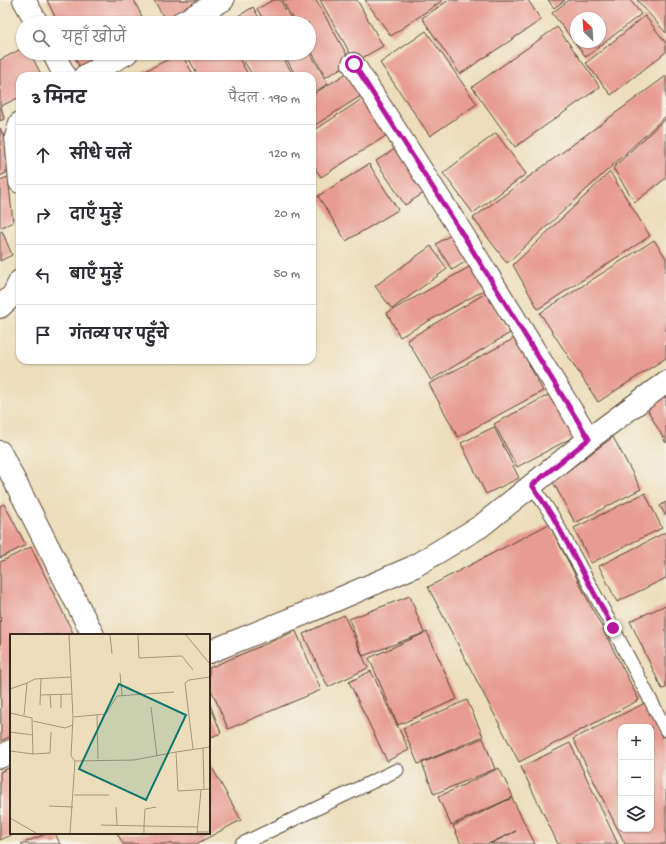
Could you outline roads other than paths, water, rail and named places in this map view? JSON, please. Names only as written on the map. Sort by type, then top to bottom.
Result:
[{"type":"street","points":[[24,0],[32,16]]},
{"type":"street","points":[[194,16],[223,0]]},
{"type":"street","points":[[57,60],[64,72]]},
{"type":"street","points":[[92,72],[114,60]]},
{"type":"street","points":[[354,64],[460,230],[589,439]]},
{"type":"street","points":[[0,307],[13,295],[16,289]]},
{"type":"street","points":[[210,652],[306,613],[413,567],[482,526],[589,439],[666,382]]},
{"type":"street","points":[[0,452],[92,634]]},
{"type":"street","points":[[0,757],[10,752]]},
{"type":"lane","points":[[532,485],[553,517],[666,730]]},
{"type":"lane","points":[[242,844],[397,770]]}]
